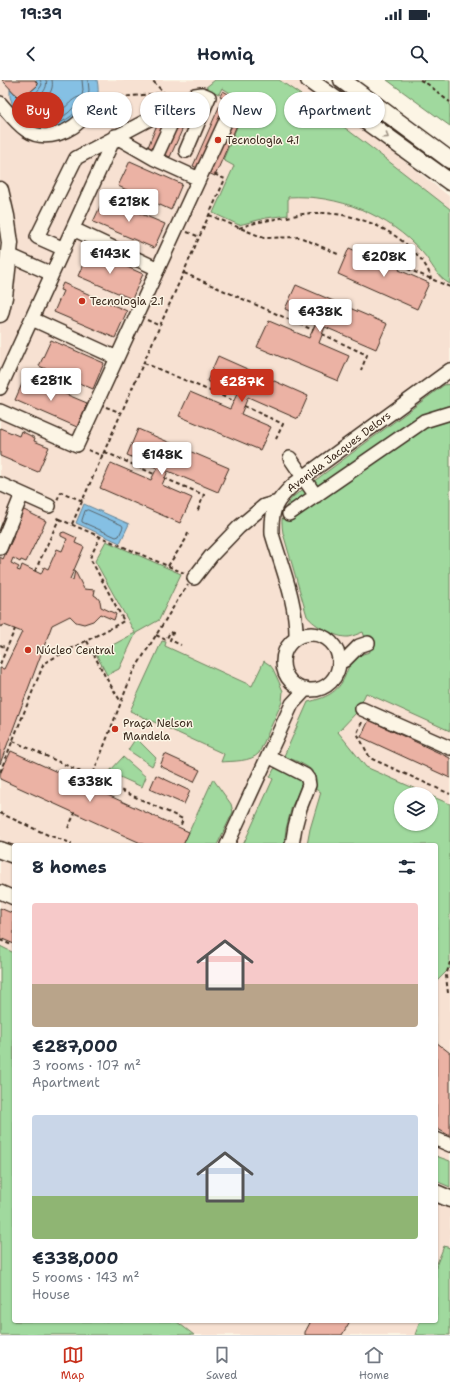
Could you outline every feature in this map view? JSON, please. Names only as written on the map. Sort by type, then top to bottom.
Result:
[{"type":"main road","points":[[309,80],[450,182]]},
{"type":"main road","points":[[342,80],[450,160]]},
{"type":"main road","points":[[0,190],[10,243],[4,297],[0,314]]},
{"type":"main road","points":[[0,850],[12,854]]},
{"type":"main road","points":[[438,1194],[450,1198]]},
{"type":"street","points":[[64,249],[38,237],[76,158],[195,94],[202,94],[209,97],[186,151]]},
{"type":"street","points":[[0,103],[27,131],[42,136],[50,136],[72,127]]},
{"type":"street","points":[[155,159],[169,128]]},
{"type":"street","points":[[0,411],[77,445],[222,128]]},
{"type":"street","points":[[115,136],[155,159],[199,179]]},
{"type":"street","points":[[0,388],[115,136]]},
{"type":"street","points":[[73,229],[158,268]]},
{"type":"street","points":[[8,255],[52,274]]},
{"type":"street","points":[[32,319],[117,358]]},
{"type":"street","name":"Avenida Jacques Delors","points":[[296,638],[297,623],[293,603],[272,534],[274,510],[280,497],[303,477],[450,370]]},
{"type":"street","points":[[288,514],[424,421],[450,413]]},
{"type":"street","points":[[290,458],[316,496]]},
{"type":"street","points":[[0,484],[51,508]]},
{"type":"street","points":[[0,548],[22,494]]},
{"type":"street","points":[[194,578],[211,556],[239,527],[264,506],[278,502]]},
{"type":"street","name":"Avenida Jacques Delors","points":[[293,603],[302,624],[312,634]]},
{"type":"street","points":[[312,634],[327,639],[332,644],[336,650],[339,663],[336,674],[328,683],[318,689],[306,689],[292,682],[287,675],[284,667],[284,657],[287,648],[296,638],[312,634]]},
{"type":"street","points":[[332,644],[364,645],[339,663]]},
{"type":"street","points":[[292,682],[292,704]]},
{"type":"street","points":[[228,843],[292,704],[306,689]]},
{"type":"street","points":[[364,711],[450,748]]},
{"type":"street","points":[[268,756],[306,775],[308,779],[309,785],[300,808],[292,843]]},
{"type":"street","points":[[0,892],[12,897]]},
{"type":"street","points":[[438,1140],[450,1145]]},
{"type":"path","points":[[132,96],[164,93],[152,80]]},
{"type":"path","points":[[420,80],[432,87],[450,102]]},
{"type":"path","points":[[72,524],[225,179],[215,175]]},
{"type":"path","points":[[239,228],[266,220],[302,214],[338,214],[355,218],[373,224],[400,240],[420,258],[429,271],[431,279]]},
{"type":"path","points":[[209,215],[264,238],[300,237],[340,254]]},
{"type":"path","points":[[401,266],[450,287]]},
{"type":"path","points":[[184,273],[313,330]]},
{"type":"path","points":[[137,315],[160,326]]},
{"type":"path","points":[[322,334],[367,355],[361,370]]},
{"type":"path","points":[[144,363],[234,401]]},
{"type":"path","points":[[97,403],[122,413]]},
{"type":"path","points":[[244,406],[283,424],[276,439]]},
{"type":"path","points":[[77,445],[103,456]]},
{"type":"path","points":[[105,452],[154,474]]},
{"type":"path","points":[[164,478],[204,495],[197,512]]},
{"type":"path","points":[[83,501],[61,492],[51,508],[59,519],[194,578],[179,598],[132,674],[88,786]]},
{"type":"path","points":[[35,571],[59,519]]},
{"type":"path","points":[[168,566],[188,533]]},
{"type":"path","points":[[0,772],[44,664],[124,621],[90,558],[100,537]]},
{"type":"path","points":[[0,664],[15,629]]},
{"type":"path","points":[[156,635],[166,640],[170,632],[173,633],[170,640],[181,644]]},
{"type":"path","points":[[87,641],[105,676],[121,702]]},
{"type":"path","points":[[0,645],[7,648]]},
{"type":"path","points":[[364,711],[357,733],[370,758],[450,794]]},
{"type":"path","points":[[13,741],[183,819],[180,827]]},
{"type":"path","points":[[0,813],[48,835],[71,843]]},
{"type":"path","points":[[68,828],[75,813]]},
{"type":"path","points":[[0,940],[12,945]]},
{"type":"path","points":[[448,993],[446,976],[450,962]]},
{"type":"shaded area","points":[[0,80],[298,80],[314,92],[284,92],[284,128],[363,128],[450,197],[450,1335],[48,1335],[33,1323],[438,1323],[438,843],[12,843],[12,1303],[0,1290]]},
{"type":"green space","points":[[215,80],[279,80],[297,92],[284,92],[284,128],[345,128],[450,209],[450,284],[441,278],[426,256],[394,227],[344,203],[307,197],[288,197],[288,215],[266,218],[239,225],[213,213],[234,166],[223,160],[236,128],[276,128],[276,92],[229,92],[222,88],[218,94],[205,88]]},
{"type":"green space","points":[[387,80],[450,80],[450,126],[443,121]]},
{"type":"green space","points":[[450,384],[450,731],[366,693],[357,712],[338,732],[366,767],[411,787],[394,787],[394,831],[438,831],[438,799],[450,804],[450,968],[438,980],[438,843],[307,843],[321,792],[313,788],[316,779],[312,771],[303,764],[284,756],[308,702],[320,699],[335,691],[342,682],[353,660],[360,655],[370,652],[363,632],[348,637],[338,636],[315,624],[307,616],[283,533],[283,513],[287,504],[294,496],[444,385]]},
{"type":"green space","points":[[106,541],[181,574],[159,620],[136,633],[119,669],[107,675],[96,654],[135,633],[95,561]]},
{"type":"green space","points":[[162,641],[166,642],[165,646],[252,686],[264,661],[270,665],[283,691],[282,702],[259,753],[256,756],[242,760],[221,762],[224,754],[130,711]]},
{"type":"green space","points":[[136,738],[156,758],[152,766],[128,750]]},
{"type":"green space","points":[[123,757],[146,777],[142,787],[109,772]]},
{"type":"green space","points":[[277,768],[298,778],[302,785],[292,806],[284,843],[244,843],[273,779],[270,777],[274,769]]},
{"type":"green space","points":[[213,779],[231,804],[233,812],[218,843],[184,843]]},
{"type":"green space","points":[[0,946],[12,952],[12,1323],[179,1323],[194,1335],[0,1335]]},
{"type":"green space","points":[[438,1157],[450,1161],[450,1187],[438,1182]]},
{"type":"green space","points":[[444,1246],[450,1248],[450,1335],[415,1335],[419,1323],[438,1323],[438,1261]]},
{"type":"water","points":[[35,80],[97,80],[98,90],[98,92],[72,92],[72,121],[64,125],[64,92],[30,92],[38,85]]},
{"type":"water","points":[[10,88],[14,92],[12,92],[12,103],[10,97]]},
{"type":"water","points":[[36,128],[57,128],[44,129]]},
{"type":"water","points":[[84,504],[129,524],[120,543],[76,523]]},
{"type":"building","points":[[2,80],[35,80],[38,85],[30,92],[13,92]]},
{"type":"building","name":"Tecnologia 4.1","points":[[218,109],[218,128],[236,128],[215,176],[193,166]]},
{"type":"building","points":[[156,128],[183,128],[170,157],[148,147]]},
{"type":"building","points":[[130,161],[182,184],[171,210],[118,186]]},
{"type":"building","points":[[104,198],[165,224],[154,248],[93,222]]},
{"type":"building","points":[[349,248],[389,265],[395,252],[404,260],[399,270],[429,283],[417,309],[338,274]]},
{"type":"building","points":[[89,250],[143,274],[132,299],[78,276]]},
{"type":"building","name":"Tecnologia 2.1","points":[[63,283],[127,311],[115,338],[54,312],[63,291],[60,290]]},
{"type":"building","points":[[296,285],[387,324],[376,349],[325,327],[319,343],[349,356],[338,381],[257,347],[269,321],[309,338],[316,323],[285,309]]},
{"type":"building","points":[[51,340],[104,363],[93,389],[39,366]]},
{"type":"building","points":[[218,356],[308,396],[298,419],[248,397],[241,414],[271,427],[260,450],[179,416],[190,392],[230,409],[237,394],[207,381]]},
{"type":"building","points":[[25,377],[87,403],[77,427],[15,400]]},
{"type":"building","points":[[0,428],[19,436],[21,431],[35,438],[34,441],[49,447],[38,472],[0,456]]},
{"type":"building","points":[[138,429],[229,468],[218,492],[168,471],[162,485],[192,498],[180,523],[100,488],[111,463],[151,480],[157,468],[127,455]]},
{"type":"building","name":"Núcleo Central","points":[[22,509],[46,521],[26,562],[21,560],[20,562],[13,558],[11,563],[19,567],[17,570],[20,571],[22,565],[41,574],[44,567],[48,569],[57,549],[62,551],[67,539],[61,536],[61,533],[64,532],[77,538],[75,543],[84,547],[70,579],[73,580],[75,571],[84,589],[95,590],[94,595],[100,601],[101,607],[116,614],[114,620],[100,614],[93,621],[84,624],[76,622],[70,616],[52,625],[0,764],[0,668],[4,669],[22,632],[4,625],[0,627],[0,557],[3,559],[14,536],[13,535],[16,528],[14,527]]},
{"type":"building","points":[[369,720],[450,758],[450,778],[361,737]]},
{"type":"building","points":[[11,751],[189,832],[184,843],[141,843],[0,779],[0,774]]},
{"type":"building","points":[[165,754],[200,770],[194,782],[160,766]]},
{"type":"building","points":[[156,775],[190,791],[184,804],[150,789]]},
{"type":"building","points":[[0,908],[12,913],[12,943],[0,938]]},
{"type":"building","points":[[438,1044],[450,1053],[450,1136],[438,1129]]},
{"type":"building","points":[[310,1323],[349,1323],[342,1335],[305,1335]]},
{"type":"place","name":"Tecnologia 4.1","points":[[218,140]]},
{"type":"place","name":"Tecnologia 2.1","points":[[82,301]]},
{"type":"place","name":"Núcleo Central","points":[[28,650]]},
{"type":"place","name":"Praça Nelson Mandela","points":[[115,729]]}]
